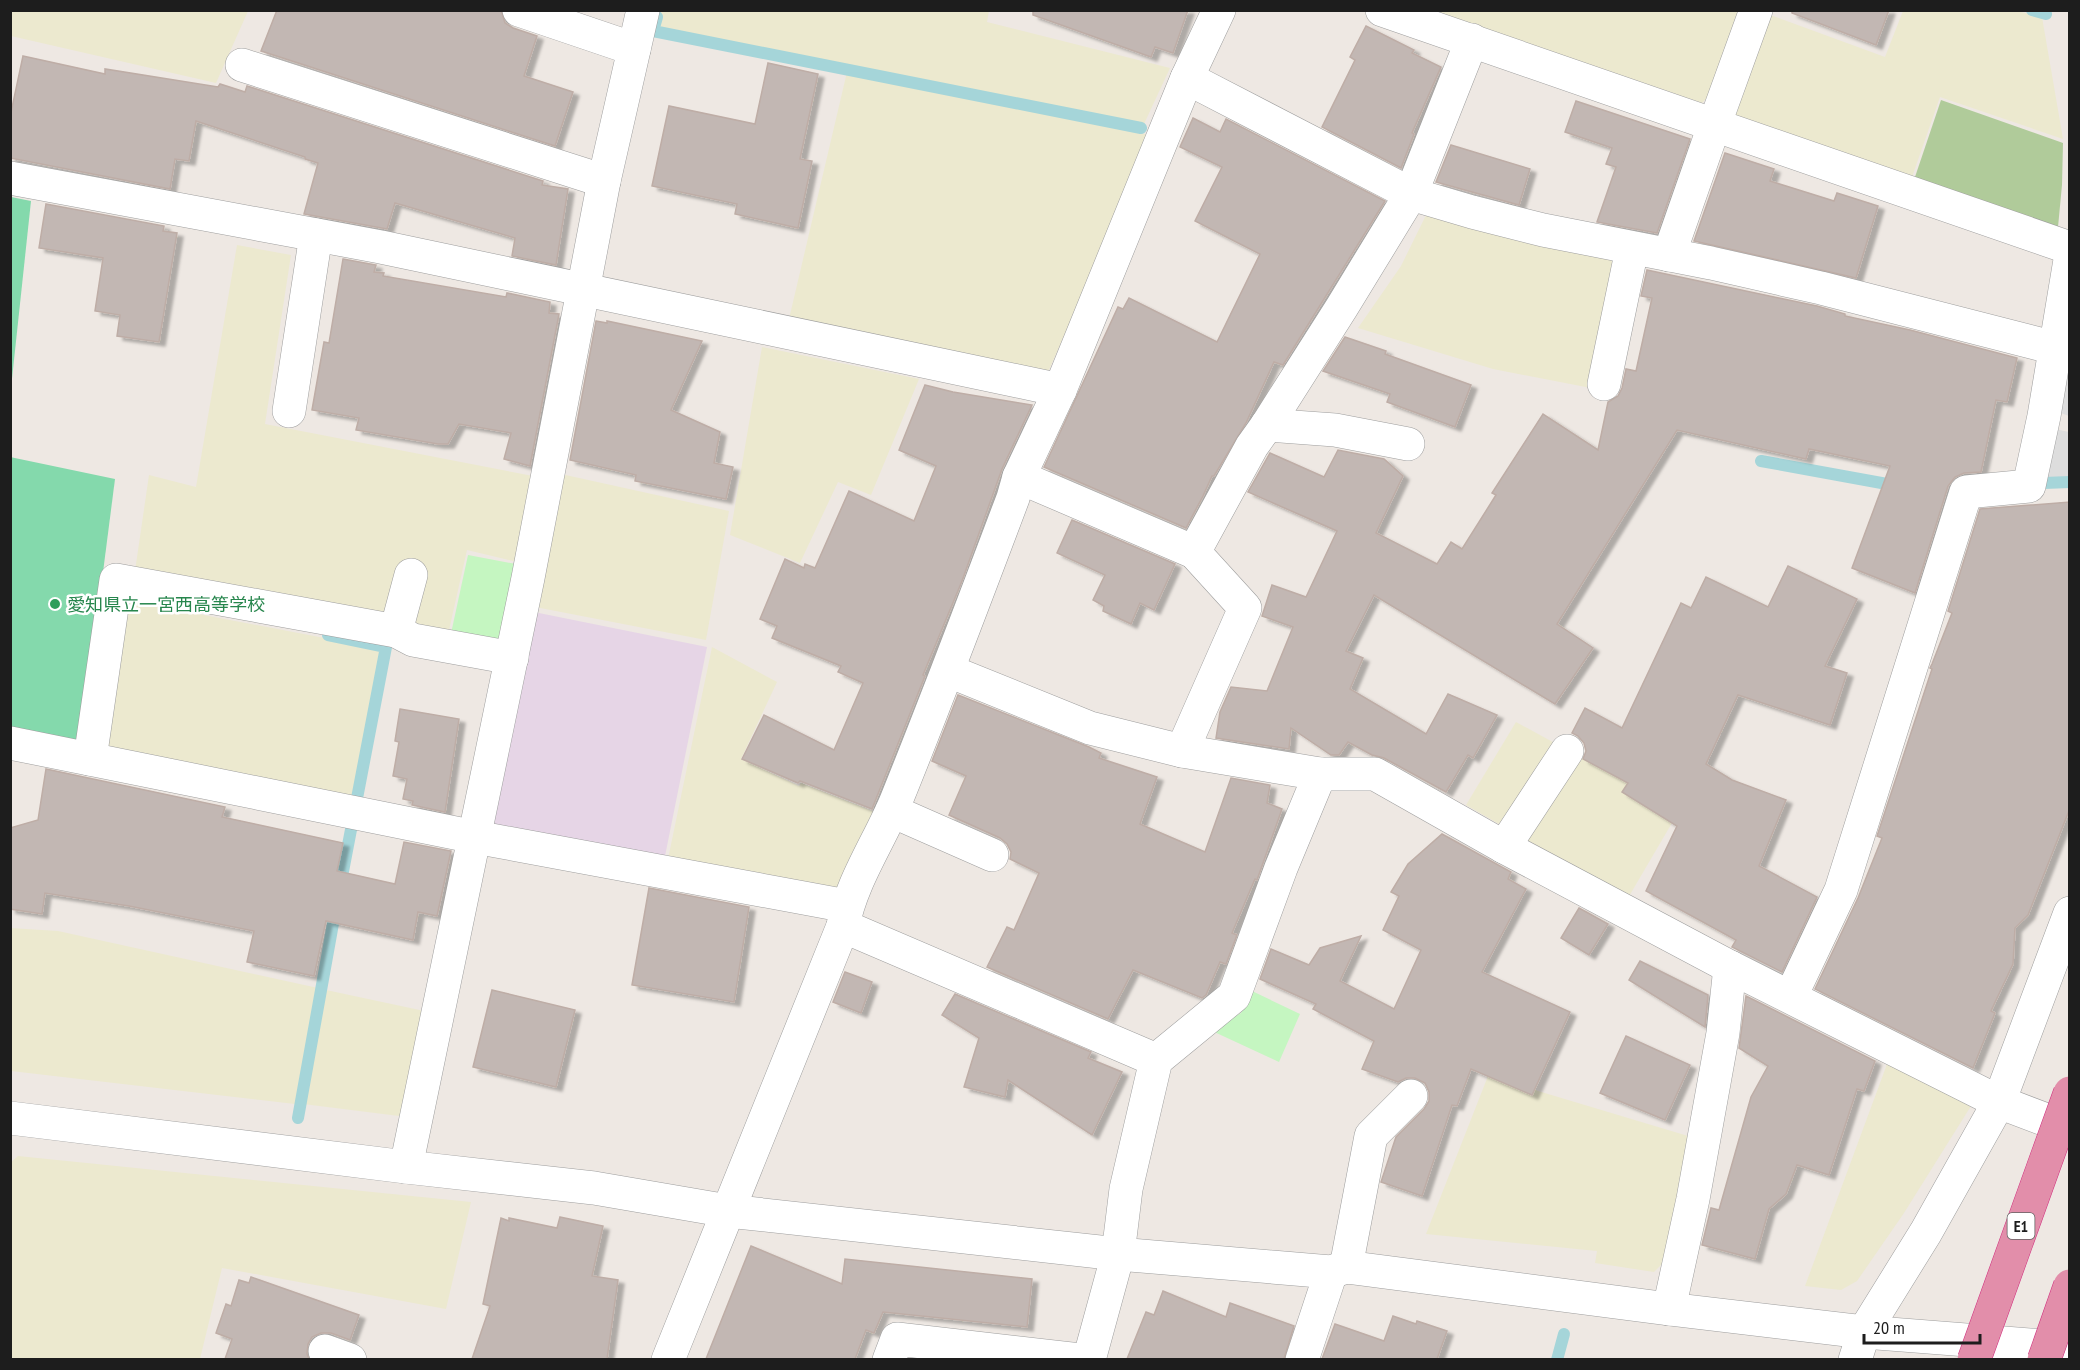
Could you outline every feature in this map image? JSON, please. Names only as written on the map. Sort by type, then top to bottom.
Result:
[{"type":"highway","name":"E1","points":[[1974,1359],[2070,1093]]},
{"type":"highway","points":[[2044,1359],[2070,1286]]},
{"type":"street","points":[[519,10],[634,49]]},
{"type":"street","points":[[406,1167],[512,658],[604,181],[643,10]]},
{"type":"street","points":[[668,1359],[845,916],[892,811],[949,671],[1019,477],[1060,390],[1187,78],[1219,10]]},
{"type":"street","points":[[1383,10],[2070,248]]},
{"type":"street","points":[[1669,255],[1756,10]]},
{"type":"street","points":[[1194,552],[1252,446],[1411,194],[1472,40]]},
{"type":"street","points":[[242,65],[604,181]]},
{"type":"street","points":[[1187,78],[1411,194],[1543,230],[1821,288],[2055,348]]},
{"type":"street","points":[[10,178],[381,247],[1060,390]]},
{"type":"street","points":[[289,411],[316,235]]},
{"type":"street","points":[[1604,384],[1632,249]]},
{"type":"street","points":[[1791,996],[1840,890],[1966,492],[2029,486],[2057,420],[2055,348],[2070,260]]},
{"type":"street","points":[[1267,425],[1335,430],[1408,444]]},
{"type":"street","points":[[1019,477],[1194,552],[1245,608],[1182,751]]},
{"type":"street","points":[[396,632],[411,575]]},
{"type":"street","points":[[90,759],[116,580],[396,632],[413,640],[512,658]]},
{"type":"street","points":[[949,671],[1090,728],[1182,751],[1320,774],[1375,774],[1504,847],[1730,967],[1999,1102],[2070,1129]]},
{"type":"street","points":[[10,743],[475,837],[845,916],[1156,1060]]},
{"type":"street","points":[[1504,847],[1567,751]]},
{"type":"street","points":[[1089,1359],[1118,1254],[1126,1189],[1156,1060],[1234,996],[1281,868],[1320,774]]},
{"type":"street","points":[[892,811],[992,855]]},
{"type":"street","points":[[1860,1346],[1999,1102],[2070,913]]},
{"type":"street","points":[[1669,1309],[1694,1199],[1723,1033],[1730,967]]},
{"type":"street","points":[[1302,1359],[1338,1270],[1371,1136],[1411,1096]]},
{"type":"street","points":[[10,1118],[594,1188],[728,1211],[1118,1254],[1338,1270],[1669,1309],[1860,1346],[2070,1348]]},
{"type":"street","points":[[889,1359],[897,1340],[1080,1359]]},
{"type":"shaded area","points":[[11,11],[248,11],[216,83],[11,36]]},
{"type":"shaded area","points":[[661,11],[989,11],[987,22],[1170,68],[1144,124],[657,29]]},
{"type":"shaded area","points":[[1433,11],[1743,11],[1714,91],[1702,103]]},
{"type":"shaded area","points":[[1903,11],[2017,11],[2042,17],[2063,139],[1940,97],[1912,177],[1734,115],[1765,13],[1885,57]]},
{"type":"shaded area","points":[[847,72],[1145,134],[1151,140],[1048,372],[789,319]]},
{"type":"shaded area","points":[[1430,207],[1626,257],[1596,389],[1493,369],[1358,328],[1401,266]]},
{"type":"shaded area","points":[[237,245],[291,255],[265,424],[533,476],[517,562],[467,550],[447,639],[389,623],[135,571],[149,475],[196,487]]},
{"type":"shaded area","points":[[762,347],[919,379],[871,495],[838,482],[800,563],[730,535]]},
{"type":"shaded area","points":[[2069,365],[2069,416],[2061,413]]},
{"type":"shaded area","points":[[2055,429],[2069,432],[2069,480],[2043,481]]},
{"type":"shaded area","points":[[561,474],[729,511],[706,640],[535,607]]},
{"type":"shaded area","points":[[125,600],[382,649],[353,799],[108,751]]},
{"type":"shaded area","points":[[534,612],[707,647],[664,861],[486,830]]},
{"type":"shaded area","points":[[712,647],[777,682],[741,759],[799,786],[801,783],[875,812],[846,886],[831,894],[668,859]]},
{"type":"shaded area","points":[[1516,722],[1679,811],[1628,898],[1466,805]]},
{"type":"shaded area","points":[[10,928],[58,931],[318,988],[295,1104],[11,1071]]},
{"type":"shaded area","points":[[326,990],[429,1012],[413,1101],[399,1116],[303,1104]]},
{"type":"shaded area","points":[[1890,1056],[1971,1106],[1904,1213],[1857,1281],[1841,1290],[1805,1286]]},
{"type":"shaded area","points":[[1488,1076],[1698,1139],[1664,1262],[1654,1272],[1595,1263],[1597,1251],[1426,1234]]},
{"type":"shaded area","points":[[18,1156],[471,1202],[446,1309],[222,1268],[200,1359],[11,1359],[10,1163]]},
{"type":"green space","points":[[1941,100],[2063,143],[2058,227],[1915,177]]},
{"type":"green space","points":[[10,197],[31,201],[11,388]]},
{"type":"green space","name":"愛知県立一宮西高等学校","points":[[10,457],[115,479],[81,743],[11,730]]},
{"type":"green space","points":[[468,555],[526,566],[507,650],[450,638]]},
{"type":"green space","points":[[1252,991],[1300,1014],[1279,1062],[1210,1030],[1241,1013]]},
{"type":"building","points":[[277,10],[501,10],[505,23],[537,36],[524,76],[573,92],[555,146],[261,51]]},
{"type":"building","points":[[1033,10],[1188,10],[1173,53],[1155,47],[1151,57],[1033,15]]},
{"type":"building","points":[[1792,10],[1889,10],[1876,45],[1792,13]]},
{"type":"building","points":[[1366,26],[1414,50],[1412,53],[1441,67],[1412,133],[1414,134],[1401,168],[1322,127],[1355,60],[1350,57]]},
{"type":"building","points":[[23,56],[105,74],[105,69],[218,87],[220,84],[245,92],[247,86],[543,181],[542,185],[568,189],[556,265],[512,256],[515,238],[395,203],[387,229],[304,214],[318,163],[196,121],[189,161],[175,159],[170,189],[10,158],[10,117]]},
{"type":"building","points":[[768,63],[818,74],[800,159],[812,161],[798,228],[735,214],[737,204],[652,186],[669,106],[755,124]]},
{"type":"building","points":[[1576,101],[1690,139],[1657,233],[1597,222],[1616,167],[1606,164],[1612,148],[1565,132]]},
{"type":"building","points":[[1193,118],[1220,132],[1226,119],[1385,201],[1283,365],[1274,362],[1246,423],[1212,476],[1186,528],[1044,467],[1118,307],[1123,309],[1129,298],[1217,342],[1260,254],[1195,221],[1222,167],[1180,147]]},
{"type":"building","points":[[1451,145],[1530,169],[1519,205],[1436,182]]},
{"type":"building","points":[[1725,153],[1774,169],[1770,181],[1834,201],[1837,193],[1878,206],[1856,278],[1694,241]]},
{"type":"building","points":[[46,204],[164,226],[163,231],[177,233],[159,342],[117,336],[120,315],[95,311],[103,258],[39,248]]},
{"type":"building","points":[[343,259],[376,265],[374,272],[384,273],[383,276],[506,297],[507,293],[550,302],[549,313],[559,314],[530,466],[504,459],[511,433],[459,424],[448,444],[438,444],[356,430],[359,418],[312,410],[324,342],[329,343]]},
{"type":"building","points":[[1647,270],[1817,306],[1845,314],[1845,316],[1910,330],[2017,358],[2007,402],[1996,400],[1981,472],[1964,473],[1955,477],[1948,486],[1915,593],[1852,568],[1890,466],[1809,449],[1806,459],[1677,430],[1557,624],[1593,648],[1555,704],[1374,595],[1346,651],[1363,658],[1350,689],[1426,734],[1448,694],[1497,715],[1473,758],[1468,755],[1446,792],[1384,758],[1372,755],[1348,742],[1339,755],[1331,755],[1291,728],[1289,749],[1216,738],[1220,712],[1231,687],[1267,691],[1293,627],[1262,616],[1272,585],[1306,597],[1337,531],[1248,492],[1270,453],[1324,477],[1338,450],[1384,459],[1403,476],[1376,533],[1437,564],[1451,542],[1462,549],[1496,495],[1492,493],[1543,414],[1598,450],[1608,402],[1618,396],[1626,369],[1636,371],[1652,298],[1641,296]]},
{"type":"building","points":[[596,321],[607,323],[607,321],[702,341],[671,410],[720,432],[714,463],[733,467],[726,499],[635,481],[636,475],[570,460]]},
{"type":"building","points":[[1345,337],[1471,385],[1455,427],[1387,402],[1390,394],[1323,371]]},
{"type":"building","points":[[925,385],[1032,405],[1002,469],[962,581],[872,809],[800,781],[798,783],[742,759],[764,715],[834,750],[863,683],[838,672],[841,666],[772,638],[777,626],[760,619],[785,559],[804,568],[805,564],[815,568],[849,491],[914,521],[936,466],[899,450]]},
{"type":"building","points":[[2070,502],[2070,808],[2028,915],[2015,928],[2013,964],[1991,1011],[1995,1013],[1973,1068],[1815,989],[1858,898],[1882,838],[1877,836],[1932,669],[1930,668],[1952,613],[1948,611],[1980,509]]},
{"type":"building","points":[[1072,520],[1175,564],[1154,610],[1140,603],[1131,624],[1103,611],[1104,606],[1093,600],[1105,575],[1057,553]]},
{"type":"building","points":[[1788,566],[1857,599],[1825,666],[1847,673],[1830,725],[1738,695],[1706,764],[1732,780],[1786,800],[1759,866],[1817,897],[1782,972],[1732,947],[1736,940],[1646,891],[1677,826],[1622,792],[1628,783],[1583,759],[1586,751],[1584,743],[1572,733],[1585,708],[1622,728],[1681,603],[1691,608],[1706,577],[1768,607]]},
{"type":"building","points":[[958,695],[1089,747],[1101,753],[1099,758],[1157,777],[1140,824],[1205,852],[1231,778],[1270,785],[1267,803],[1282,809],[1257,880],[1255,879],[1232,933],[1237,935],[1226,964],[1220,962],[1206,995],[1202,998],[1133,970],[1108,1019],[987,967],[1007,927],[1014,930],[1039,873],[1010,859],[1011,852],[1000,838],[949,815],[966,776],[932,761]]},
{"type":"building","points":[[400,709],[459,719],[445,812],[412,805],[413,801],[403,799],[407,779],[393,776],[399,742],[395,741]]},
{"type":"building","points":[[46,769],[225,807],[222,817],[343,843],[337,871],[395,884],[404,842],[451,851],[437,916],[418,912],[413,940],[326,921],[314,976],[247,962],[254,931],[129,906],[45,893],[42,914],[10,909],[10,828],[38,820]]},
{"type":"building","points":[[1442,834],[1511,872],[1508,879],[1526,889],[1482,972],[1570,1012],[1532,1095],[1471,1069],[1457,1106],[1452,1105],[1422,1196],[1381,1182],[1396,1137],[1429,1101],[1429,1092],[1425,1083],[1415,1078],[1406,1078],[1398,1082],[1362,1069],[1374,1041],[1313,1009],[1316,1004],[1260,979],[1271,949],[1309,965],[1320,948],[1361,936],[1340,981],[1394,1009],[1421,950],[1383,930],[1399,896],[1391,892],[1408,864]]},
{"type":"building","points":[[649,888],[749,907],[734,1002],[632,985]]},
{"type":"building","points":[[1579,908],[1608,924],[1589,955],[1561,938]]},
{"type":"building","points":[[1640,961],[1708,995],[1705,1027],[1629,980]]},
{"type":"building","points":[[845,972],[872,982],[861,1013],[833,1002]]},
{"type":"building","points":[[492,990],[575,1010],[556,1087],[473,1067]]},
{"type":"building","points":[[955,994],[1091,1052],[1088,1058],[1122,1072],[1092,1135],[1008,1080],[1005,1097],[964,1087],[979,1038],[942,1015]]},
{"type":"building","points":[[1746,996],[1875,1061],[1864,1091],[1857,1089],[1829,1175],[1797,1165],[1786,1194],[1769,1209],[1755,1259],[1702,1245],[1711,1208],[1719,1210],[1751,1097],[1768,1066],[1739,1048]]},
{"type":"building","points":[[1626,1036],[1690,1065],[1665,1120],[1600,1093]]},
{"type":"building","points":[[560,1217],[603,1226],[592,1276],[618,1280],[607,1359],[472,1359],[490,1306],[483,1304],[501,1218],[557,1228]]},
{"type":"building","points":[[751,1246],[842,1284],[845,1259],[1032,1279],[1027,1327],[883,1312],[874,1333],[866,1330],[855,1359],[706,1359]]},
{"type":"building","points":[[251,1277],[359,1315],[350,1340],[331,1333],[321,1333],[312,1337],[308,1344],[309,1359],[225,1359],[232,1339],[216,1333],[226,1304],[231,1306],[239,1280],[249,1283]]},
{"type":"building","points":[[1163,1291],[1226,1317],[1230,1303],[1294,1326],[1284,1359],[1127,1359],[1146,1312],[1154,1315]]},
{"type":"building","points":[[1393,1316],[1447,1331],[1437,1359],[1322,1359],[1335,1324],[1384,1341]]},
{"type":"waterway","points":[[2032,10],[2046,14]]},
{"type":"waterway","points":[[657,17],[653,31],[1141,128]]},
{"type":"waterway","points":[[1761,461],[1898,486]]},
{"type":"waterway","points":[[2044,483],[2070,482]]},
{"type":"waterway","points":[[328,635],[386,647],[340,887]]},
{"type":"waterway","points":[[298,1118],[336,907]]},
{"type":"waterway","points":[[1557,1360],[1564,1334]]},
{"type":"place","name":"愛知県立一宮西高等学校","points":[[55,604]]}]
